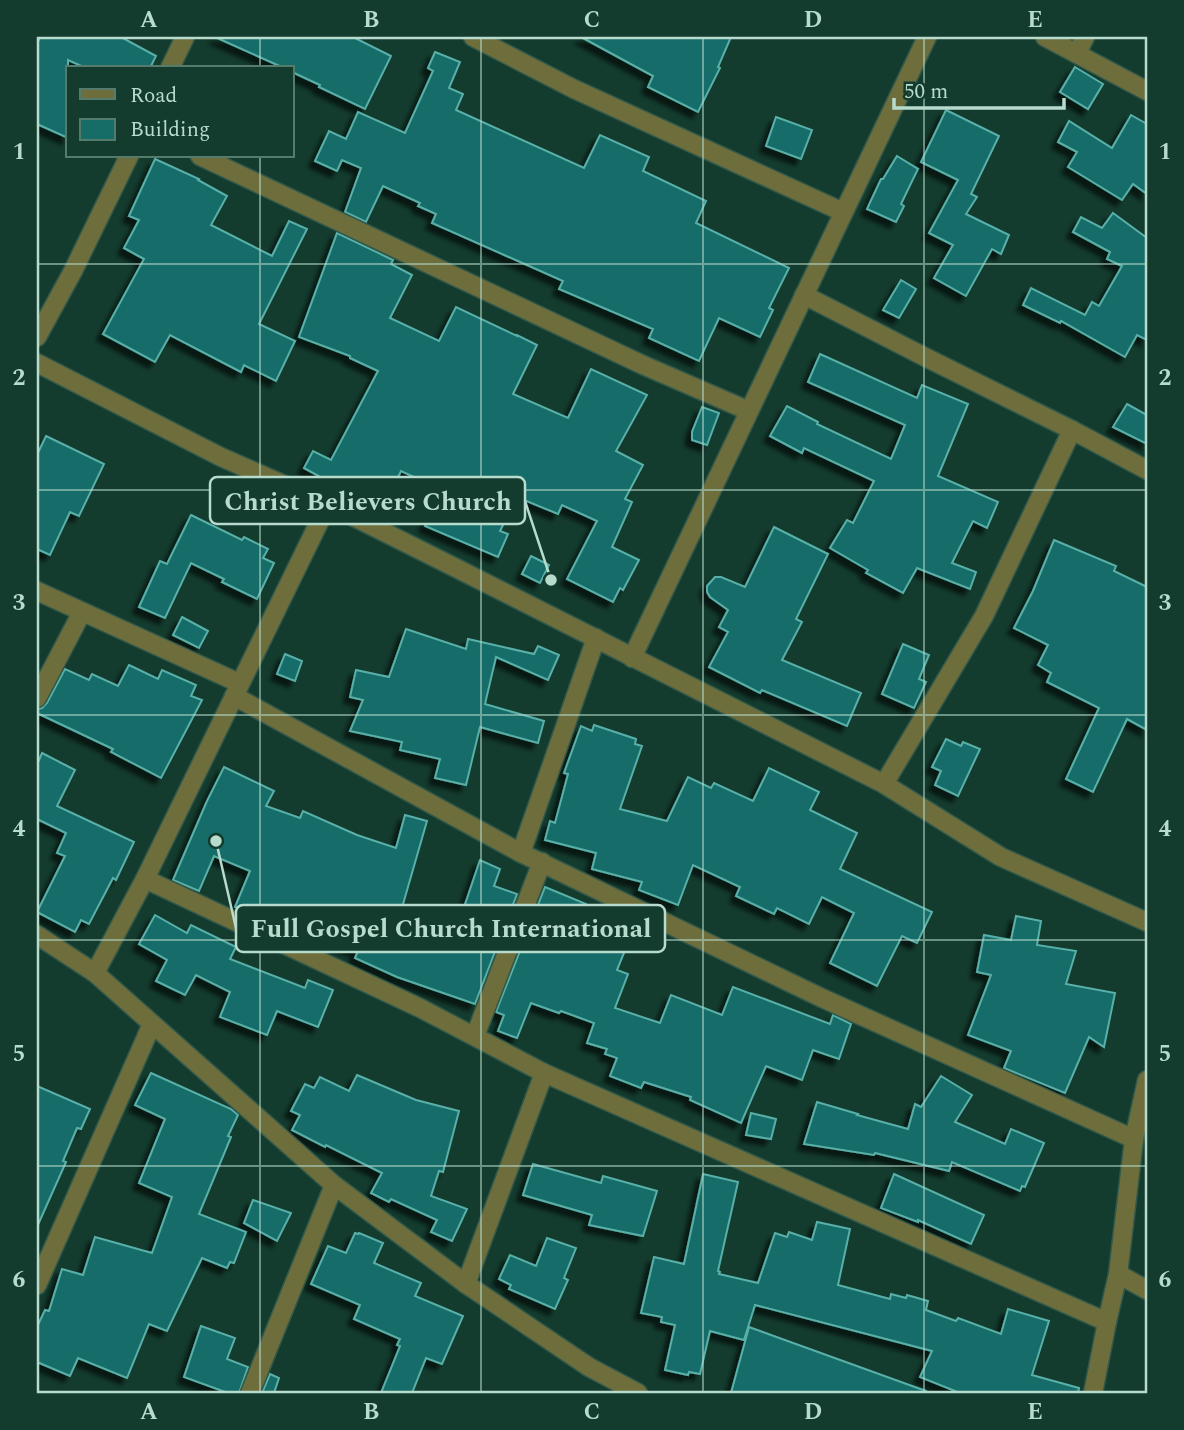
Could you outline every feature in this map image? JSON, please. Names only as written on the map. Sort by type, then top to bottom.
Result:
[{"type":"street","points":[[171,66],[186,37]]},
{"type":"street","points":[[473,37],[574,89],[843,212]]},
{"type":"street","points":[[632,658],[927,37]]},
{"type":"street","points":[[1045,37],[1081,45],[1147,91]]},
{"type":"street","points":[[37,337],[73,271],[128,158]]},
{"type":"street","points":[[204,158],[643,365],[749,411]]},
{"type":"street","points":[[804,295],[1147,470]]},
{"type":"street","points":[[37,363],[221,457],[328,504],[884,784],[1001,857],[1146,917]]},
{"type":"street","points":[[884,784],[984,616],[1072,430]]},
{"type":"street","points":[[94,974],[145,879],[328,504]]},
{"type":"street","points":[[37,591],[237,690],[521,853],[822,998],[1134,1139]]},
{"type":"street","points":[[37,698],[82,612]]},
{"type":"street","points":[[521,853],[596,638]]},
{"type":"street","points":[[475,1036],[542,862]]},
{"type":"street","points":[[145,879],[420,1008],[544,1073],[1107,1322]]},
{"type":"street","points":[[37,935],[94,974],[334,1185],[466,1284],[589,1367],[638,1393]]},
{"type":"street","points":[[37,1285],[152,1024]]},
{"type":"street","points":[[466,1284],[544,1073]]},
{"type":"street","points":[[1093,1393],[1118,1274],[1134,1139],[1147,1080]]},
{"type":"street","points":[[250,1393],[334,1185]]},
{"type":"street","points":[[1118,1274],[1147,1290]]},
{"type":"building","points":[[40,37],[121,37],[156,56],[151,66],[82,66],[68,60],[66,137],[37,124],[37,44]]},
{"type":"building","points":[[215,37],[353,37],[391,56],[365,109],[294,73],[294,66],[280,66]]},
{"type":"building","points":[[581,37],[731,37],[718,67],[720,68],[698,112],[648,87],[653,76]]},
{"type":"building","points":[[435,52],[460,62],[449,88],[463,94],[456,110],[584,168],[600,135],[649,157],[643,171],[706,201],[696,223],[789,268],[769,308],[773,310],[760,337],[719,318],[699,361],[649,338],[653,329],[559,289],[563,281],[432,223],[436,214],[418,206],[420,203],[383,186],[366,222],[345,212],[361,168],[342,160],[337,171],[315,161],[329,131],[346,139],[358,112],[405,133],[433,71],[428,68]]},
{"type":"building","points":[[1075,67],[1103,84],[1088,109],[1060,92]]},
{"type":"building","points":[[946,110],[999,136],[971,194],[977,197],[966,214],[1009,235],[1001,254],[992,249],[966,296],[934,278],[953,245],[929,233],[958,180],[921,162]]},
{"type":"building","points":[[1131,115],[1147,124],[1147,194],[1133,184],[1122,200],[1068,167],[1077,152],[1058,142],[1069,121],[1112,148]]},
{"type":"building","points":[[776,117],[812,130],[801,159],[766,146]]},
{"type":"building","points":[[897,156],[918,169],[901,204],[904,206],[896,222],[867,209],[881,179]]},
{"type":"building","points":[[155,159],[199,179],[227,196],[211,225],[272,256],[289,221],[307,229],[259,324],[295,341],[276,381],[244,365],[241,372],[170,335],[155,362],[103,334],[144,259],[124,248],[139,220],[129,216]]},
{"type":"building","points":[[1113,213],[1147,238],[1147,340],[1137,335],[1125,357],[1061,321],[1060,323],[1023,305],[1031,288],[1085,315],[1092,302],[1099,306],[1122,266],[1107,259],[1110,252],[1073,232],[1081,217],[1102,228]]},
{"type":"building","points":[[337,233],[393,260],[391,264],[412,275],[390,318],[439,341],[456,307],[537,345],[513,394],[568,418],[591,369],[647,395],[616,451],[643,465],[625,499],[632,502],[612,547],[639,560],[623,590],[620,588],[613,602],[567,579],[597,521],[562,505],[558,514],[517,497],[500,531],[508,534],[498,557],[425,526],[441,489],[401,471],[385,504],[345,484],[342,489],[304,468],[313,451],[331,460],[378,371],[350,356],[299,337]]},
{"type":"building","points":[[901,280],[916,289],[899,318],[883,310]]},
{"type":"building","points":[[820,354],[917,398],[922,385],[968,404],[938,476],[998,502],[987,528],[973,521],[952,563],[976,572],[970,589],[917,568],[903,593],[866,573],[868,570],[830,548],[847,520],[853,523],[874,481],[804,448],[802,453],[770,436],[787,406],[818,422],[817,424],[891,459],[905,425],[808,382]]},
{"type":"building","points":[[1127,404],[1147,415],[1147,444],[1113,427]]},
{"type":"building","points":[[702,407],[719,413],[707,445],[692,440],[692,432]]},
{"type":"building","points":[[46,436],[104,464],[79,516],[70,512],[50,555],[37,549],[37,455]]},
{"type":"building","points":[[191,515],[242,540],[244,537],[268,549],[263,558],[274,563],[257,599],[191,563],[165,618],[139,607],[160,561],[167,564]]},
{"type":"building","points":[[774,527],[828,554],[796,619],[802,622],[782,660],[861,693],[847,726],[762,690],[760,693],[709,667],[728,632],[719,627],[728,610],[710,597],[707,586],[715,577],[721,577],[745,587]]},
{"type":"building","points":[[1054,540],[1116,566],[1114,571],[1147,587],[1147,730],[1127,719],[1093,792],[1066,779],[1099,708],[1047,682],[1051,673],[1038,665],[1048,645],[1014,628]]},
{"type":"building","points":[[531,556],[549,565],[540,583],[522,574]]},
{"type":"building","points":[[182,617],[208,631],[199,648],[173,635]]},
{"type":"building","points":[[406,629],[466,649],[468,639],[534,654],[538,646],[559,655],[548,680],[496,657],[485,704],[544,721],[538,743],[480,727],[466,785],[435,778],[440,759],[400,750],[402,742],[350,731],[363,700],[350,697],[356,670],[389,677]]},
{"type":"building","points":[[903,644],[929,655],[919,679],[926,682],[914,708],[882,694]]},
{"type":"building","points":[[285,654],[302,661],[295,681],[277,674]]},
{"type":"building","points":[[129,665],[158,679],[162,670],[196,685],[191,696],[202,700],[161,778],[111,752],[113,749],[37,713],[37,709],[47,703],[65,669],[89,680],[92,674],[118,686]]},
{"type":"building","points":[[594,725],[636,739],[635,744],[642,746],[620,809],[667,821],[688,777],[711,788],[714,783],[753,801],[769,768],[819,792],[810,810],[857,833],[840,869],[932,912],[917,943],[902,936],[877,986],[830,963],[854,913],[822,897],[809,924],[777,908],[774,914],[736,896],[740,887],[693,865],[678,905],[639,890],[642,882],[592,869],[596,853],[545,840],[550,821],[555,823],[568,774],[564,773],[581,726],[592,731]]},
{"type":"building","points":[[946,739],[961,746],[963,742],[980,749],[958,796],[935,785],[941,771],[932,767]]},
{"type":"building","points":[[42,753],[75,770],[57,806],[134,842],[116,880],[113,878],[89,924],[81,920],[75,932],[37,912],[65,856],[57,853],[66,833],[37,819],[37,765]]},
{"type":"building","points":[[224,767],[274,791],[266,806],[300,818],[303,811],[357,835],[396,848],[405,815],[427,821],[395,932],[419,940],[427,917],[457,928],[480,860],[500,869],[494,886],[517,894],[475,1004],[397,977],[355,958],[358,951],[290,926],[288,930],[235,907],[250,871],[214,856],[199,891],[173,880]]},
{"type":"building","points":[[545,887],[586,904],[581,917],[630,938],[617,970],[628,974],[615,1008],[660,1023],[671,995],[722,1015],[733,987],[830,1024],[833,1015],[851,1024],[839,1059],[813,1050],[802,1080],[766,1066],[741,1123],[690,1100],[691,1097],[644,1082],[641,1088],[610,1076],[617,1058],[605,1054],[607,1049],[587,1043],[594,1023],[531,1003],[517,1038],[498,1031],[504,1015],[496,1012]]},
{"type":"building","points":[[155,915],[187,933],[191,925],[236,947],[230,959],[305,988],[308,980],[333,990],[318,1027],[277,1011],[267,1035],[220,1017],[230,992],[196,975],[185,995],[156,981],[167,960],[139,944]]},
{"type":"building","points":[[1016,916],[1041,921],[1037,945],[1076,951],[1066,984],[1115,993],[1104,1047],[1089,1037],[1065,1093],[1004,1068],[1011,1051],[968,1035],[991,975],[977,972],[984,935],[1011,940]]},
{"type":"building","points":[[151,1073],[231,1109],[238,1115],[199,1214],[246,1232],[234,1263],[230,1262],[227,1268],[202,1258],[167,1331],[149,1324],[127,1378],[78,1358],[70,1376],[37,1362],[37,1327],[45,1310],[49,1311],[62,1269],[83,1275],[95,1237],[152,1253],[172,1197],[139,1183],[165,1119],[135,1105]]},
{"type":"building","points":[[357,1075],[416,1100],[459,1111],[443,1172],[439,1171],[431,1196],[467,1209],[452,1241],[431,1232],[437,1220],[371,1193],[382,1173],[292,1130],[300,1115],[291,1111],[305,1084],[314,1088],[320,1077],[349,1091]]},
{"type":"building","points":[[941,1076],[972,1095],[955,1122],[1005,1144],[1011,1129],[1044,1143],[1025,1187],[1022,1186],[1020,1191],[952,1162],[949,1171],[875,1153],[874,1155],[804,1144],[817,1102],[908,1129],[915,1104],[921,1107]]},
{"type":"building","points":[[37,1086],[90,1109],[81,1129],[77,1128],[63,1161],[66,1162],[37,1227]]},
{"type":"building","points":[[751,1113],[776,1119],[771,1139],[746,1135]]},
{"type":"building","points":[[533,1164],[601,1183],[603,1176],[657,1191],[643,1236],[589,1225],[592,1215],[523,1195]]},
{"type":"building","points":[[703,1174],[738,1182],[719,1274],[758,1283],[775,1233],[787,1237],[789,1232],[812,1240],[817,1222],[850,1229],[838,1285],[890,1299],[891,1294],[928,1301],[926,1310],[956,1321],[958,1318],[1001,1334],[1008,1309],[1049,1321],[1032,1375],[1079,1388],[1078,1393],[960,1393],[920,1377],[932,1351],[755,1305],[744,1340],[710,1331],[700,1374],[689,1372],[688,1375],[665,1370],[675,1325],[661,1322],[662,1317],[641,1313],[654,1257],[684,1264]]},
{"type":"building","points":[[894,1174],[984,1215],[971,1244],[918,1220],[881,1208]]},
{"type":"building","points":[[253,1200],[291,1213],[277,1241],[244,1223]]},
{"type":"building","points":[[355,1233],[383,1243],[374,1263],[421,1283],[415,1296],[463,1316],[442,1364],[426,1358],[412,1393],[381,1393],[400,1346],[397,1345],[400,1339],[354,1319],[360,1305],[311,1284],[328,1246],[346,1253]]},
{"type":"building","points":[[547,1238],[576,1248],[564,1278],[568,1280],[555,1309],[509,1289],[511,1285],[499,1279],[510,1255],[536,1266]]},
{"type":"building","points":[[201,1326],[235,1338],[227,1359],[248,1367],[239,1393],[228,1393],[184,1377]]},
{"type":"building","points":[[749,1327],[926,1391],[926,1393],[731,1393]]},
{"type":"building","points":[[270,1374],[279,1378],[274,1393],[262,1393]]},
{"type":"place","name":"Christ Believers Church","points":[[551,580]]},
{"type":"place","name":"Full Gospel Church International","points":[[216,841]]}]
